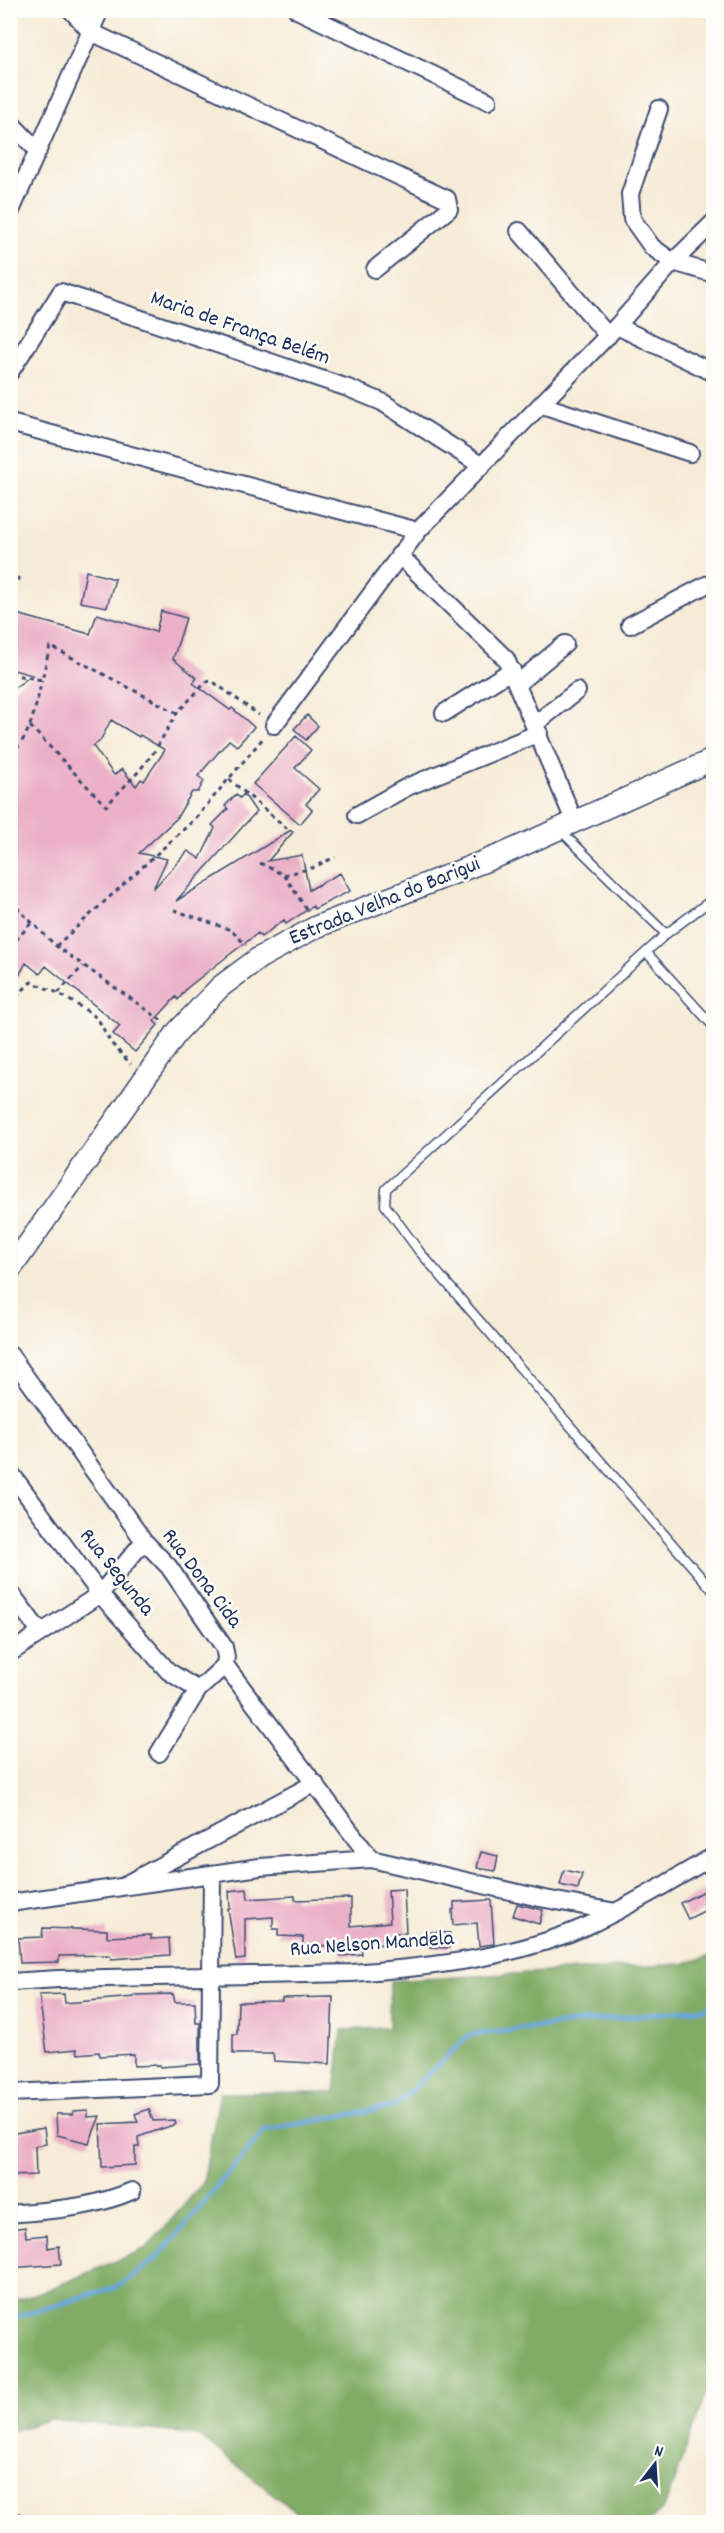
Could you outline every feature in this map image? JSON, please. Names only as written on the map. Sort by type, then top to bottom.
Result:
[{"type":"street","points":[[71,10],[91,32],[447,199],[449,209],[375,269]]},
{"type":"street","points":[[10,213],[100,10]]},
{"type":"street","points":[[297,10],[488,101]]},
{"type":"street","points":[[659,109],[630,194],[632,219],[651,247],[673,262],[714,274]]},
{"type":"street","points":[[10,122],[38,151]]},
{"type":"street","points":[[274,725],[418,531],[613,331],[673,262],[714,222]]},
{"type":"street","points":[[519,231],[613,331],[714,373]]},
{"type":"street","name":"Maria de França Belém","points":[[10,372],[61,292],[348,388],[382,402],[482,466]]},
{"type":"street","points":[[542,405],[690,453]]},
{"type":"street","points":[[10,423],[418,531]]},
{"type":"street","points":[[399,555],[497,649],[515,676],[537,729],[568,826]]},
{"type":"street","points":[[630,625],[706,585],[714,584]]},
{"type":"street","points":[[444,713],[515,676],[564,644]]},
{"type":"street","points":[[357,815],[407,787],[537,729],[577,691]]},
{"type":"street","name":"Estrada Velha do Barigui","points":[[10,1270],[178,1031],[220,987],[259,958],[316,927],[568,826],[714,759]]},
{"type":"street","name":"Rua Dona Cida","points":[[10,1355],[144,1541],[169,1567],[218,1637],[226,1657],[225,1665],[315,1782],[370,1859]]},
{"type":"street","name":"Rua Segunda","points":[[10,1472],[100,1594],[168,1671],[198,1690]]},
{"type":"street","points":[[10,1653],[100,1594],[144,1541]]},
{"type":"street","points":[[10,1592],[40,1632]]},
{"type":"street","points":[[159,1754],[198,1690],[225,1665]]},
{"type":"street","points":[[117,1888],[315,1782]]},
{"type":"street","name":"Rua Nelson Mandela","points":[[10,1982],[352,1973],[485,1957],[565,1935],[616,1912],[714,1856]]},
{"type":"street","points":[[10,1902],[212,1874],[313,1862],[370,1859],[540,1898],[616,1912]]},
{"type":"street","points":[[10,2093],[210,2084],[212,1874]]},
{"type":"street","points":[[10,2214],[83,2207],[108,2202],[132,2191]]},
{"type":"lane","points":[[568,826],[666,934]]},
{"type":"lane","points":[[714,898],[666,934],[386,1189],[385,1204],[419,1251],[714,1592]]},
{"type":"lane","points":[[646,952],[714,1027]]},
{"type":"lane","points":[[10,2514],[28,2523]]},
{"type":"path","points":[[10,572],[19,579],[10,588]]},
{"type":"path","points":[[10,755],[22,745],[30,726],[50,646],[177,713]]},
{"type":"path","points":[[10,674],[42,680]]},
{"type":"path","points":[[30,726],[106,806],[154,752],[177,713],[206,682],[212,681],[274,725],[195,819],[56,946]]},
{"type":"path","points":[[229,778],[289,830]]},
{"type":"path","points":[[284,876],[312,868],[335,857]]},
{"type":"path","points":[[260,863],[284,876],[316,927]]},
{"type":"path","points":[[10,901],[56,946],[178,1031]]},
{"type":"path","points":[[174,910],[231,930],[259,958]]},
{"type":"path","points":[[10,947],[32,922]]},
{"type":"path","points":[[58,993],[83,966]]},
{"type":"path","points":[[10,1004],[31,982],[58,993],[92,1014],[118,1052],[144,1077]]},
{"type":"path","points":[[10,991],[17,996]]},
{"type":"green space","points":[[713,1955],[713,2374],[664,2508],[648,2522],[453,2522],[301,2516],[198,2435],[51,2419],[11,2431],[11,2301],[38,2294],[147,2248],[203,2183],[220,2093],[335,2092],[342,2030],[389,2028],[390,1981],[683,1964]]},
{"type":"building","points":[[86,571],[115,579],[107,607],[80,602]]},
{"type":"building","points":[[161,611],[186,618],[173,659],[197,678],[193,683],[230,710],[232,708],[254,727],[237,746],[229,740],[198,776],[204,781],[198,792],[192,792],[176,819],[139,853],[167,859],[153,889],[188,851],[200,859],[215,828],[212,825],[228,809],[225,806],[236,794],[240,798],[244,794],[256,812],[176,901],[291,830],[293,832],[268,861],[302,855],[309,890],[340,873],[350,891],[314,909],[313,906],[286,924],[284,920],[261,937],[258,933],[187,988],[178,1000],[176,997],[154,1021],[158,1025],[135,1052],[113,1034],[120,1026],[46,966],[40,974],[26,963],[10,992],[10,691],[32,675],[10,669],[10,622],[13,613],[90,634],[97,614],[156,632]],"holes":[[[111,720],[139,737],[140,735],[165,750],[144,781],[141,779],[136,786],[122,769],[114,775],[93,746],[100,741]]]},
{"type":"building","points":[[307,715],[318,726],[306,740],[294,729]]},
{"type":"building","points":[[296,736],[311,750],[295,768],[319,789],[306,804],[312,810],[300,824],[253,784]]},
{"type":"building","points":[[481,1852],[498,1856],[495,1871],[477,1868]]},
{"type":"building","points":[[564,1870],[582,1874],[578,1889],[560,1885]]},
{"type":"building","points":[[714,1886],[714,1906],[688,1919],[680,1903]]},
{"type":"building","points":[[247,1889],[248,1899],[295,1896],[295,1900],[351,1898],[351,1926],[390,1922],[388,1890],[404,1889],[406,1933],[394,1933],[395,1944],[361,1945],[362,1954],[341,1956],[340,1946],[303,1945],[303,1937],[278,1936],[278,1929],[273,1929],[273,1917],[245,1919],[245,1959],[236,1960],[228,1908],[230,1908],[229,1891]]},
{"type":"building","points":[[491,1900],[494,1944],[479,1946],[477,1923],[453,1925],[454,1902]]},
{"type":"building","points":[[517,1904],[543,1910],[539,1924],[513,1916]]},
{"type":"building","points":[[43,1928],[107,1930],[107,1937],[151,1935],[151,1939],[169,1938],[170,1955],[111,1959],[110,1955],[59,1956],[59,1962],[20,1963],[18,1938],[42,1937]]},
{"type":"building","points":[[431,1932],[450,1933],[449,1948],[430,1947]]},
{"type":"building","points":[[64,1994],[65,2003],[134,1997],[134,1995],[173,1994],[175,2002],[195,2002],[196,2023],[200,2023],[200,2064],[134,2066],[134,2054],[100,2056],[99,2052],[78,2054],[77,2049],[47,2052],[39,1995]]},
{"type":"building","points":[[333,1997],[330,2064],[274,2061],[273,2054],[233,2054],[233,2034],[237,2034],[238,2002]]},
{"type":"building","points":[[149,2109],[153,2121],[175,2120],[176,2124],[138,2137],[139,2147],[135,2147],[135,2165],[102,2167],[100,2124],[138,2122],[135,2114]]},
{"type":"building","points":[[88,2110],[88,2117],[100,2116],[89,2143],[57,2135],[56,2114],[73,2114],[73,2111]]},
{"type":"building","points":[[44,2128],[46,2144],[35,2146],[36,2175],[10,2176],[10,2134]]},
{"type":"building","points":[[25,2227],[26,2237],[47,2235],[48,2248],[59,2246],[61,2264],[10,2268],[10,2229]]},
{"type":"waterway","points":[[10,2319],[119,2286],[157,2258],[265,2130],[395,2106],[469,2035],[706,2008],[714,2003]]}]
